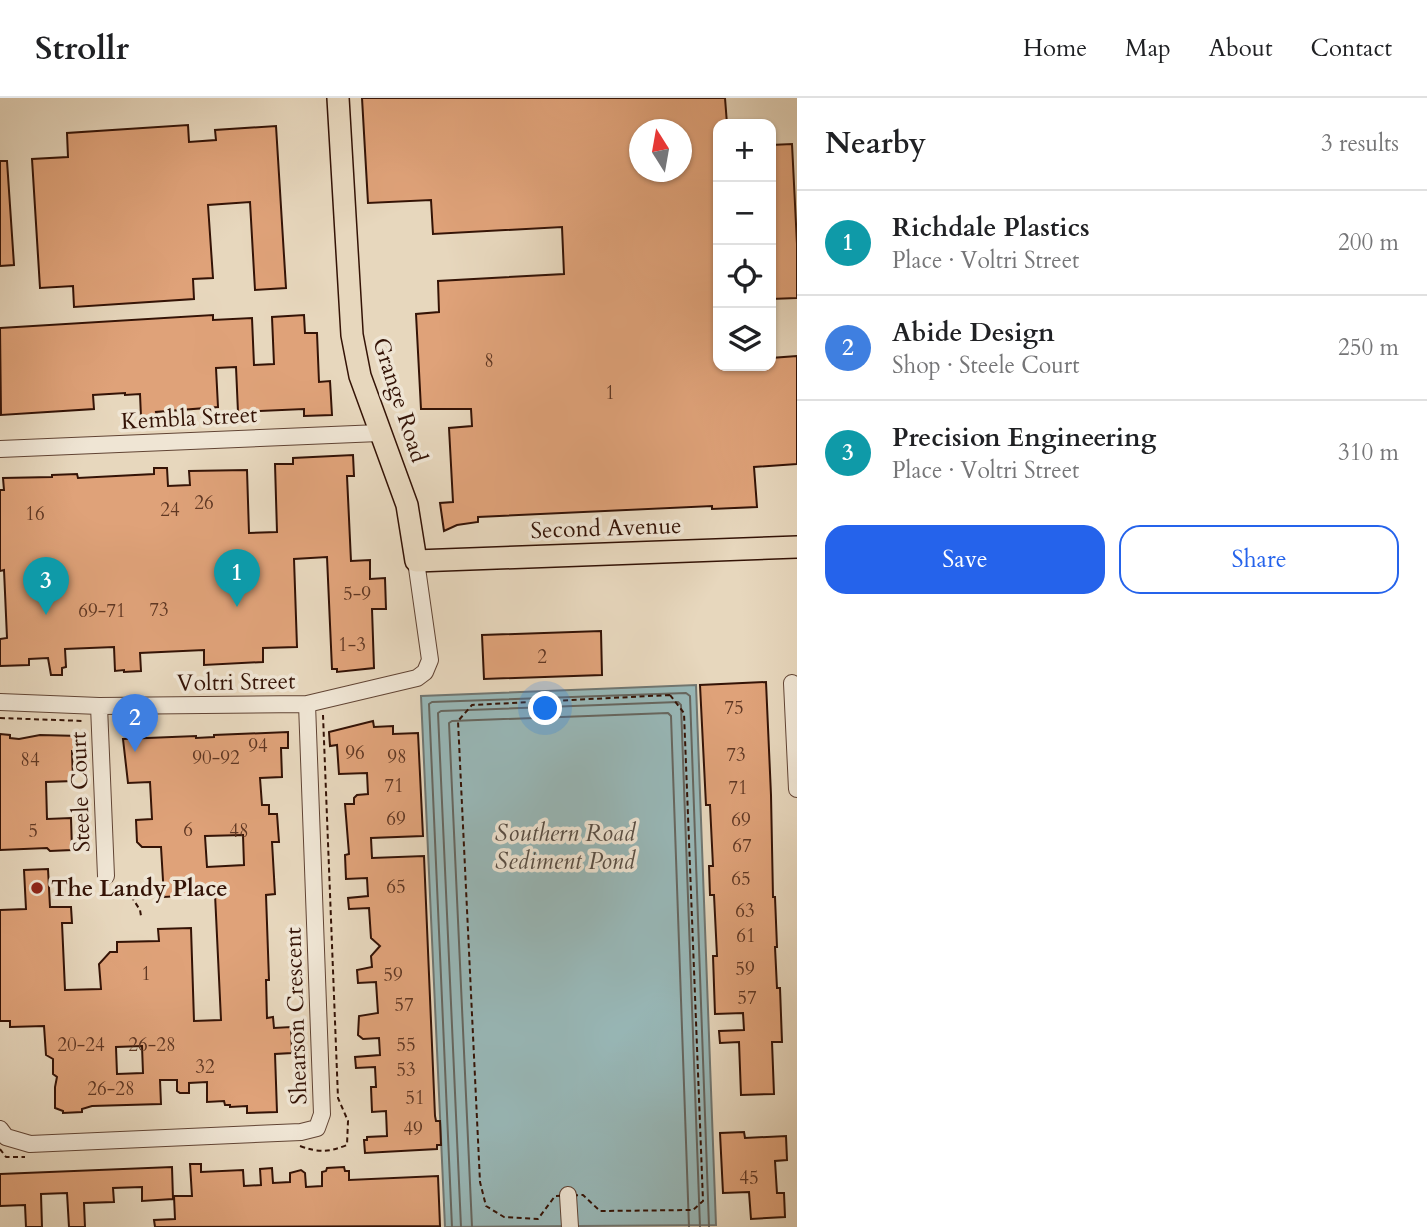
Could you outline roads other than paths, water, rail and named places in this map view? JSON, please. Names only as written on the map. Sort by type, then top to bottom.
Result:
[{"type":"main road","name":"Grange Road","points":[[338,98],[352,335],[360,376],[407,505],[416,561]]},
{"type":"main road","name":"Second Avenue","points":[[416,561],[797,547]]},
{"type":"street","name":"Kembla Street","points":[[0,449],[379,433]]},
{"type":"street","name":"Grange Road","points":[[416,561],[430,660],[425,672]]},
{"type":"street","name":"Voltri Street","points":[[0,702],[99,706],[307,704],[416,678],[425,672]]},
{"type":"street","points":[[792,683],[797,789]]},
{"type":"street","name":"Shearson Crescent","points":[[0,1129],[6,1138],[30,1144],[301,1132],[317,1129],[322,1114],[307,704]]},
{"type":"street","name":"Steele Court","points":[[99,706],[106,876]]},
{"type":"street","points":[[568,1195],[570,1227]]},
{"type":"water","name":"Southern Road Sediment Pond","points":[[696,685],[716,1225],[445,1227],[421,696]]},
{"type":"place","name":"Richdale Plastics","points":[[237,607]]},
{"type":"place","name":"Precision Engineering","points":[[46,615]]},
{"type":"place","name":"Abide Design","points":[[135,752]]},
{"type":"place","name":"The Landy Place","points":[[37,888]]}]
